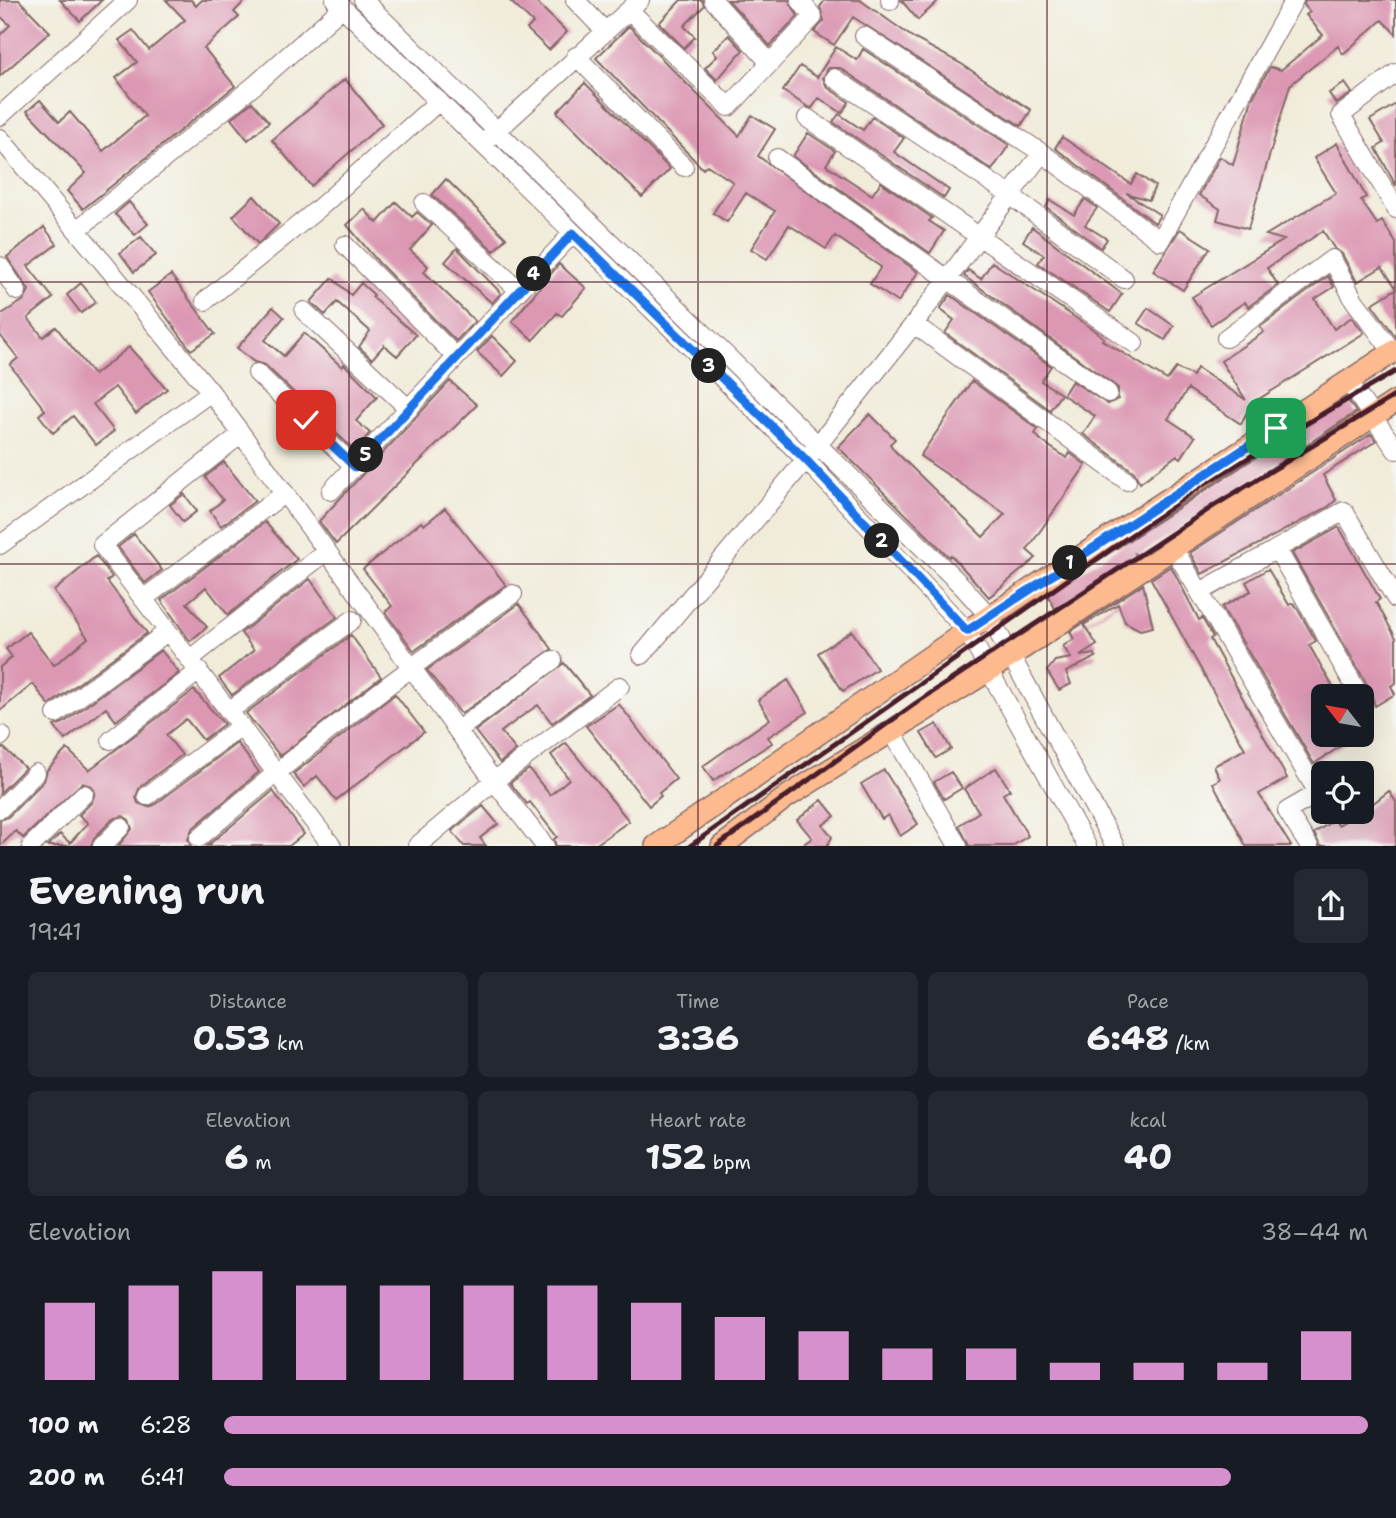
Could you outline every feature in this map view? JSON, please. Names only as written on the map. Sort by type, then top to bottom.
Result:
[{"type":"main road","points":[[656,846],[967,631],[1395,351]]},
{"type":"main road","points":[[722,846],[788,796],[988,671],[1396,401]]},
{"type":"street","points":[[0,116],[128,0]]},
{"type":"street","points":[[363,0],[964,587],[989,617],[1115,846]]},
{"type":"street","points":[[575,0],[604,30]]},
{"type":"street","points":[[713,0],[770,63]]},
{"type":"street","points":[[483,144],[604,30],[635,5],[729,107],[813,17],[800,0]]},
{"type":"street","points":[[864,36],[1042,153],[1160,241],[1294,0]]},
{"type":"street","points":[[78,229],[256,84],[339,4],[806,460],[967,631],[1087,846]]},
{"type":"street","points":[[576,56],[684,167]]},
{"type":"street","points":[[1396,73],[1341,115],[1391,188],[1396,209]]},
{"type":"street","points":[[834,78],[1010,195],[1124,279]]},
{"type":"street","points":[[205,301],[318,209],[439,101]]},
{"type":"street","points":[[807,118],[1134,342]]},
{"type":"street","points":[[0,138],[211,392],[494,781],[545,846]]},
{"type":"street","points":[[642,655],[818,445],[980,238],[1042,153]]},
{"type":"street","points":[[777,158],[1108,393]]},
{"type":"street","points":[[424,202],[519,290]]},
{"type":"street","points":[[331,491],[573,233]]},
{"type":"street","points":[[345,245],[455,356]]},
{"type":"street","points":[[1226,338],[1332,259],[1354,300],[1395,351]]},
{"type":"street","points":[[0,266],[18,291]]},
{"type":"street","points":[[304,311],[409,409]]},
{"type":"street","points":[[914,324],[1127,481]]},
{"type":"street","points":[[257,373],[355,467]]},
{"type":"street","points":[[1348,381],[1396,450]]},
{"type":"street","points":[[0,545],[211,392]]},
{"type":"street","points":[[240,435],[102,545],[332,846]]},
{"type":"street","points":[[144,599],[285,493]]},
{"type":"street","points":[[1200,592],[1344,511],[1396,599]]},
{"type":"street","points":[[1172,547],[1318,793],[1287,811],[1309,846]]},
{"type":"street","points":[[1277,548],[1354,684]]},
{"type":"street","points":[[111,740],[327,551]]},
{"type":"street","points":[[199,838],[276,771],[411,667],[513,594]]},
{"type":"street","points":[[229,711],[352,620]]},
{"type":"street","points":[[56,714],[167,632]]},
{"type":"street","points":[[458,730],[554,660]]},
{"type":"street","points":[[417,846],[494,781],[620,686]]},
{"type":"street","points":[[147,796],[242,726]]},
{"type":"street","points":[[891,730],[958,846]]},
{"type":"street","points":[[0,809],[36,773]]},
{"type":"street","points":[[31,846],[84,794]]},
{"type":"street","points":[[102,846],[121,827]]},
{"type":"building","points":[[0,0],[19,0],[50,32],[0,76],[0,35],[10,25],[0,16]]},
{"type":"building","points":[[60,0],[102,0],[80,21]]},
{"type":"building","points":[[166,0],[191,0],[196,6],[202,0],[246,0],[234,12],[239,17],[204,48],[235,86],[83,209],[67,191],[86,173],[27,111],[40,100],[59,122],[70,112],[103,151],[145,116],[116,78],[137,62],[119,40],[133,30],[149,50],[185,20]]},
{"type":"building","points":[[509,0],[534,0],[567,32],[549,50],[527,29],[533,23]]},
{"type":"building","points":[[681,0],[702,0],[704,6],[684,26],[695,37],[684,48],[659,23]]},
{"type":"building","points":[[728,0],[789,0],[798,16],[770,46]]},
{"type":"building","points":[[825,0],[860,0],[915,39],[960,63],[1031,110],[1021,126],[853,17],[834,45],[814,32],[824,21],[820,7]]},
{"type":"building","points":[[901,0],[939,0],[918,20]]},
{"type":"building","points":[[1305,0],[1396,0],[1396,34],[1382,20],[1343,54],[1338,46],[1290,85],[1248,229],[1217,220],[1220,209],[1199,195],[1220,157],[1233,165],[1252,99],[1270,67],[1281,70],[1323,35],[1306,15],[1310,12],[1304,5]]},
{"type":"building","points":[[629,26],[739,136],[752,115],[775,129],[758,156],[918,272],[898,302],[870,284],[881,267],[835,236],[826,249],[789,225],[767,259],[751,249],[775,211],[746,193],[727,222],[713,213],[733,182],[707,165],[703,169],[596,58]]},
{"type":"building","points":[[729,35],[743,50],[717,80],[705,68],[717,56],[713,51]]},
{"type":"building","points":[[836,47],[857,60],[863,49],[1009,145],[992,170],[840,68],[828,68],[823,78],[827,87],[849,102],[842,113],[819,98],[812,108],[808,107],[783,91],[800,66],[817,77]]},
{"type":"building","points":[[345,79],[382,124],[311,186],[272,140]]},
{"type":"building","points":[[585,83],[670,169],[642,197],[557,112]]},
{"type":"building","points":[[1345,83],[1352,93],[1336,104],[1329,93]]},
{"type":"building","points":[[252,102],[269,122],[248,140],[231,119]]},
{"type":"building","points":[[1396,104],[1396,186],[1376,148],[1384,143],[1370,120]]},
{"type":"building","points":[[839,114],[863,130],[872,117],[904,138],[894,152],[949,190],[944,198],[833,122]]},
{"type":"building","points":[[808,133],[835,151],[826,165],[872,195],[881,182],[932,218],[929,221],[944,231],[930,253],[793,156]]},
{"type":"building","points":[[1062,137],[1131,184],[1137,174],[1155,186],[1149,200],[1126,193],[1160,215],[1155,223],[1055,148]]},
{"type":"building","points":[[1337,143],[1366,197],[1361,200],[1377,224],[1382,221],[1396,243],[1396,288],[1382,267],[1357,282],[1342,254],[1334,248],[1323,231],[1267,268],[1278,285],[1248,307],[1245,302],[1211,325],[1192,297],[1284,240],[1266,235],[1336,193],[1314,158]]},
{"type":"building","points":[[446,179],[506,238],[494,251],[432,195]]},
{"type":"building","points":[[254,196],[279,224],[258,244],[233,216]]},
{"type":"building","points":[[1085,199],[1097,208],[1085,225],[1107,239],[1101,248],[1046,207],[1050,200],[1074,215]]},
{"type":"building","points":[[129,202],[148,224],[135,235],[115,214]]},
{"type":"building","points":[[396,202],[412,217],[417,212],[432,225],[410,250],[428,266],[424,272],[475,321],[456,341],[379,263],[347,225],[364,209],[377,223]]},
{"type":"building","points":[[44,227],[57,244],[28,266],[53,298],[28,318],[43,337],[56,327],[94,375],[129,347],[167,389],[136,414],[115,387],[93,404],[114,431],[96,445],[73,416],[53,433],[39,415],[45,410],[10,365],[18,358],[0,335],[0,315],[24,300],[29,290],[7,257]]},
{"type":"building","points":[[1032,227],[1122,294],[1110,312],[1038,263],[1044,255],[1023,241]]},
{"type":"building","points":[[1180,229],[1210,248],[1183,290],[1153,271]]},
{"type":"building","points":[[141,237],[156,255],[134,272],[120,253]]},
{"type":"building","points":[[457,248],[501,293],[492,303],[445,262]]},
{"type":"building","points":[[992,262],[1097,332],[1104,338],[1102,340],[1167,380],[1176,368],[1193,376],[1197,368],[1246,400],[1221,361],[1264,332],[1260,327],[1328,276],[1334,287],[1315,299],[1334,329],[1352,317],[1364,333],[1251,404],[1241,424],[1188,389],[1168,419],[1195,437],[1181,458],[1177,455],[1140,483],[1134,472],[1083,434],[1095,416],[1063,395],[1072,381],[1108,404],[1118,399],[1118,388],[964,276],[968,270],[981,279]]},
{"type":"building","points":[[559,264],[586,288],[562,316],[557,313],[533,340],[512,321]]},
{"type":"building","points":[[171,275],[215,334],[191,350],[148,292]]},
{"type":"building","points":[[332,278],[351,295],[361,283],[374,295],[372,297],[416,335],[397,356],[384,345],[372,359],[359,347],[370,331],[337,302],[325,315],[311,302]]},
{"type":"building","points":[[81,283],[96,302],[81,313],[67,295]]},
{"type":"building","points":[[1396,289],[1396,337],[1372,304]]},
{"type":"building","points":[[950,295],[1051,366],[1041,381],[1061,394],[1050,410],[945,333],[954,320],[940,309]]},
{"type":"building","points":[[273,307],[284,317],[265,340],[284,356],[304,333],[342,367],[344,364],[377,397],[356,421],[370,433],[354,450],[265,365],[254,362],[237,348]]},
{"type":"building","points":[[1148,308],[1174,326],[1165,340],[1138,323]]},
{"type":"building","points":[[492,336],[517,361],[503,376],[477,352]]},
{"type":"building","points":[[450,381],[477,405],[336,544],[319,521]]},
{"type":"building","points":[[972,381],[1038,429],[1035,434],[1043,442],[1067,458],[1070,453],[1086,465],[1027,550],[1036,558],[989,597],[951,555],[949,557],[838,447],[870,414],[895,439],[890,444],[894,450],[983,537],[1005,514],[920,456]]},
{"type":"building","points":[[1346,398],[1356,412],[1138,556],[1135,554],[1136,557],[1056,610],[1047,594]]},
{"type":"building","points":[[1371,434],[1376,441],[1323,475],[1336,500],[1328,507],[1202,574],[1190,553]]},
{"type":"building","points":[[224,462],[255,501],[221,526],[210,511],[223,500],[205,477]]},
{"type":"building","points":[[184,494],[197,511],[183,522],[170,505]]},
{"type":"building","points":[[445,508],[506,585],[414,651],[385,612],[392,606],[363,569],[421,522],[424,525]]},
{"type":"building","points":[[265,522],[297,559],[228,615],[206,587],[187,603],[207,627],[190,641],[161,600]]},
{"type":"building","points":[[1339,527],[1380,599],[1376,602],[1396,638],[1396,683],[1391,686],[1395,694],[1375,706],[1374,684],[1367,684],[1292,553]]},
{"type":"building","points":[[134,534],[162,570],[145,583],[118,547]]},
{"type":"building","points":[[96,556],[112,577],[107,581],[147,633],[49,705],[33,684],[0,711],[0,667],[12,657],[6,649],[28,632],[54,665],[88,638],[54,591]]},
{"type":"building","points":[[1171,566],[1199,620],[1202,618],[1213,637],[1210,639],[1287,778],[1259,794],[1291,846],[1246,846],[1213,783],[1220,779],[1214,766],[1245,749],[1151,579]]},
{"type":"building","points":[[1268,569],[1289,605],[1294,603],[1316,641],[1309,645],[1331,684],[1311,684],[1311,747],[1339,747],[1318,761],[1312,761],[1222,607],[1251,591],[1246,582]]},
{"type":"building","points":[[310,579],[337,617],[232,695],[219,678],[254,650],[241,633]]},
{"type":"building","points":[[1143,584],[1153,627],[1140,630],[1125,622],[1118,604],[1084,625],[1097,645],[1080,656],[1095,654],[1096,657],[1066,672],[1071,684],[1059,690],[1047,671],[1055,661],[1071,658],[1063,646],[1074,639],[1070,632]]},
{"type":"building","points":[[519,604],[552,649],[461,714],[427,670]]},
{"type":"building","points":[[852,631],[877,669],[843,691],[818,653]]},
{"type":"building","points":[[351,635],[381,677],[280,756],[246,713]]},
{"type":"building","points":[[161,650],[179,673],[116,721],[106,708],[65,740],[54,726],[63,723]]},
{"type":"building","points":[[564,663],[590,695],[552,723],[538,705],[522,716],[501,732],[516,750],[500,763],[475,731]]},
{"type":"building","points":[[788,680],[808,712],[768,737],[772,743],[713,781],[703,766],[770,719],[758,700]]},
{"type":"building","points":[[194,690],[224,724],[203,740],[186,719],[166,735],[182,755],[140,787],[136,797],[138,803],[148,807],[154,805],[237,743],[259,772],[192,829],[188,839],[191,846],[118,846],[132,829],[129,820],[123,816],[113,819],[94,838],[91,846],[47,846],[60,834],[70,843],[88,823],[79,815],[92,802],[95,792],[92,786],[82,783],[23,838],[16,831],[0,846],[0,820],[8,817],[44,781],[47,770],[67,749],[89,770]]},
{"type":"building","points":[[395,694],[424,732],[336,800],[317,776],[304,787],[293,774]]},
{"type":"building","points":[[619,704],[676,779],[659,793],[661,796],[649,806],[586,726]]},
{"type":"building","points":[[937,724],[951,749],[936,758],[921,733]]},
{"type":"building","points":[[566,743],[629,821],[594,846],[556,846],[554,839],[557,837],[530,802],[527,804],[510,783],[529,769],[550,795],[569,779],[551,755]]},
{"type":"building","points":[[0,748],[4,748],[25,768],[0,793]]},
{"type":"building","points":[[996,768],[1010,790],[1003,794],[1028,836],[1012,846],[969,846],[959,825],[979,812],[964,789]]},
{"type":"building","points":[[884,770],[918,824],[900,836],[888,815],[882,819],[861,784]]},
{"type":"building","points":[[951,772],[962,788],[944,799],[934,782]]},
{"type":"building","points":[[273,791],[304,834],[289,846],[207,846]]},
{"type":"building","points":[[1389,791],[1396,802],[1396,846],[1320,846],[1314,833],[1328,824],[1374,824],[1374,803]]},
{"type":"building","points":[[822,800],[835,816],[823,825],[832,837],[827,846],[801,846],[812,838],[797,820]]},
{"type":"building","points":[[483,806],[498,824],[480,838],[486,846],[464,846],[452,831]]},
{"type":"railway","points":[[690,846],[1202,485],[1396,371]]},
{"type":"railway","points":[[717,846],[916,703],[1215,505],[1396,395]]},
{"type":"route","points":[[306,420],[355,467],[455,356],[573,233],[806,460],[967,631],[1276,428]]}]
